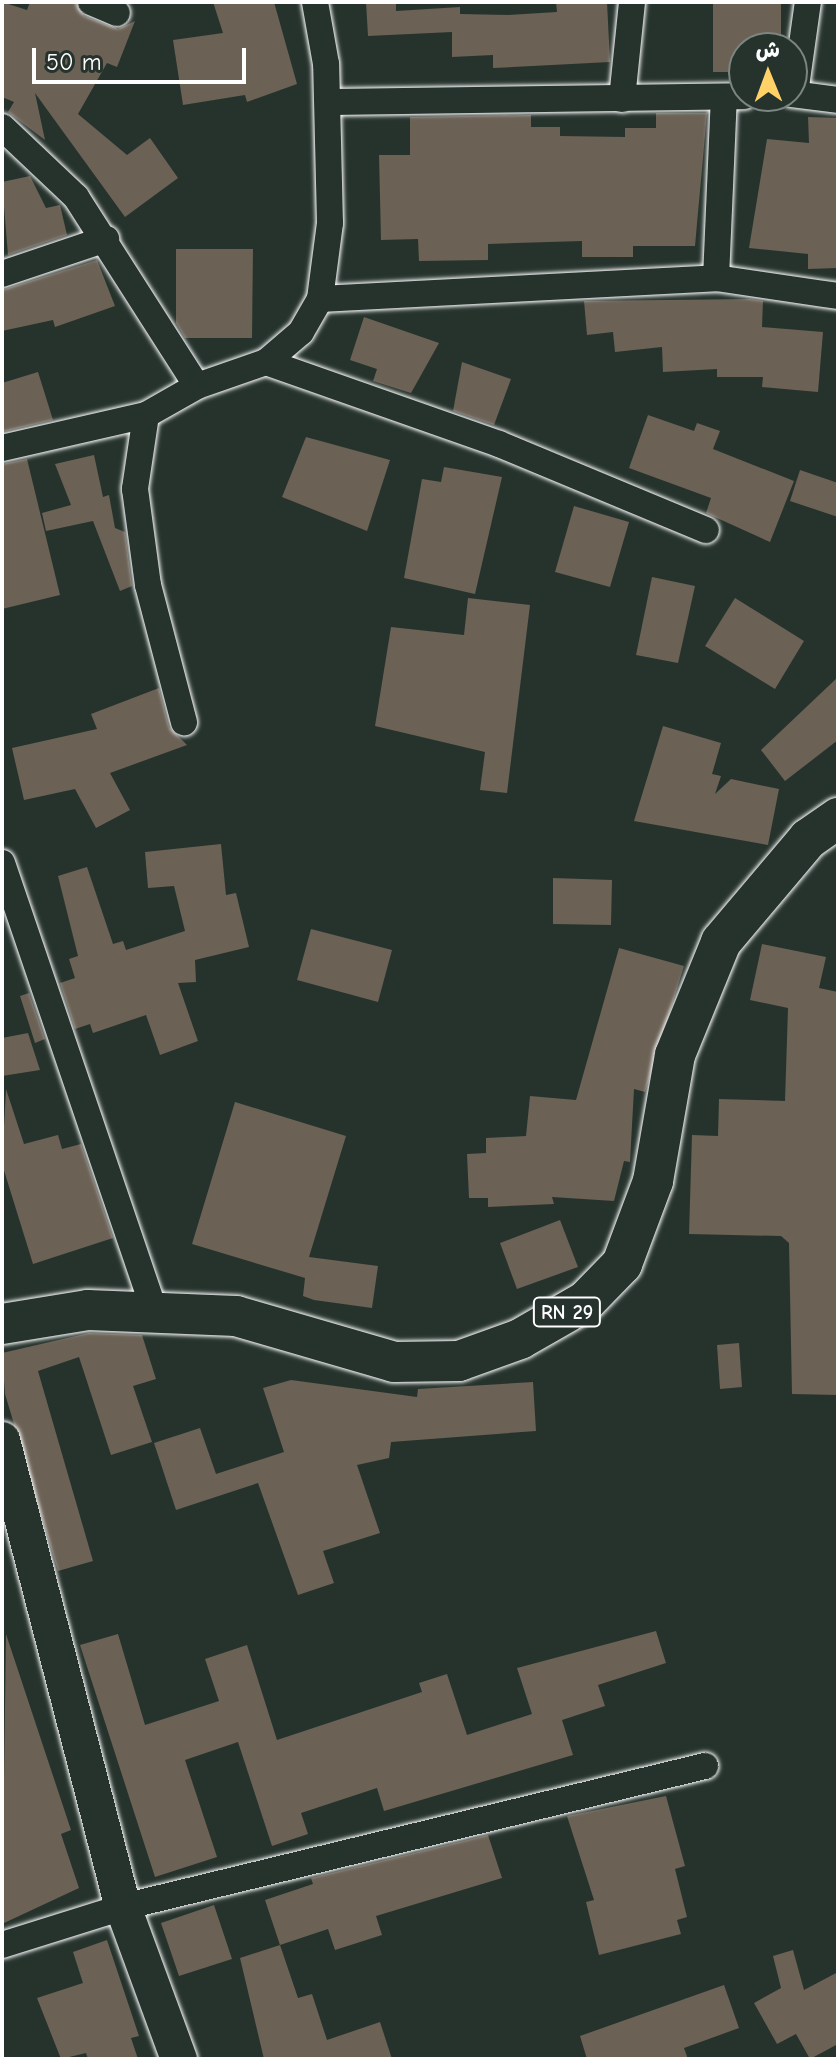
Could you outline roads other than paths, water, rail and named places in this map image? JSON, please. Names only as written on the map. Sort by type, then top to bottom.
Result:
[{"type":"main road","name":"RN 29","points":[[2,1324],[88,1310],[154,1309],[236,1316],[394,1362],[459,1361],[520,1339],[586,1301],[622,1264],[653,1181],[675,1055],[721,942],[808,839],[838,818]]},
{"type":"main road","points":[[2,1440],[123,1907],[179,2059]]},
{"type":"street","points":[[91,2],[117,13]]},
{"type":"street","points":[[2,448],[146,415],[197,386],[266,362],[301,332],[320,299],[330,223],[328,102],[315,2]]},
{"type":"street","points":[[622,99],[632,2]]},
{"type":"street","points":[[803,32],[808,2]]},
{"type":"street","points":[[328,102],[728,96]]},
{"type":"street","points":[[808,96],[838,100]]},
{"type":"street","points":[[716,278],[732,112]]},
{"type":"street","points":[[2,127],[76,197],[106,239],[197,386]]},
{"type":"street","points":[[2,274],[106,239]]},
{"type":"street","points":[[320,299],[716,278],[838,296]]},
{"type":"street","points":[[266,362],[499,444],[706,530]]},
{"type":"street","points":[[146,415],[135,489],[148,585],[184,722]]},
{"type":"street","points":[[2,863],[154,1309]]},
{"type":"street","points":[[2,1945],[123,1907],[705,1766]]}]
